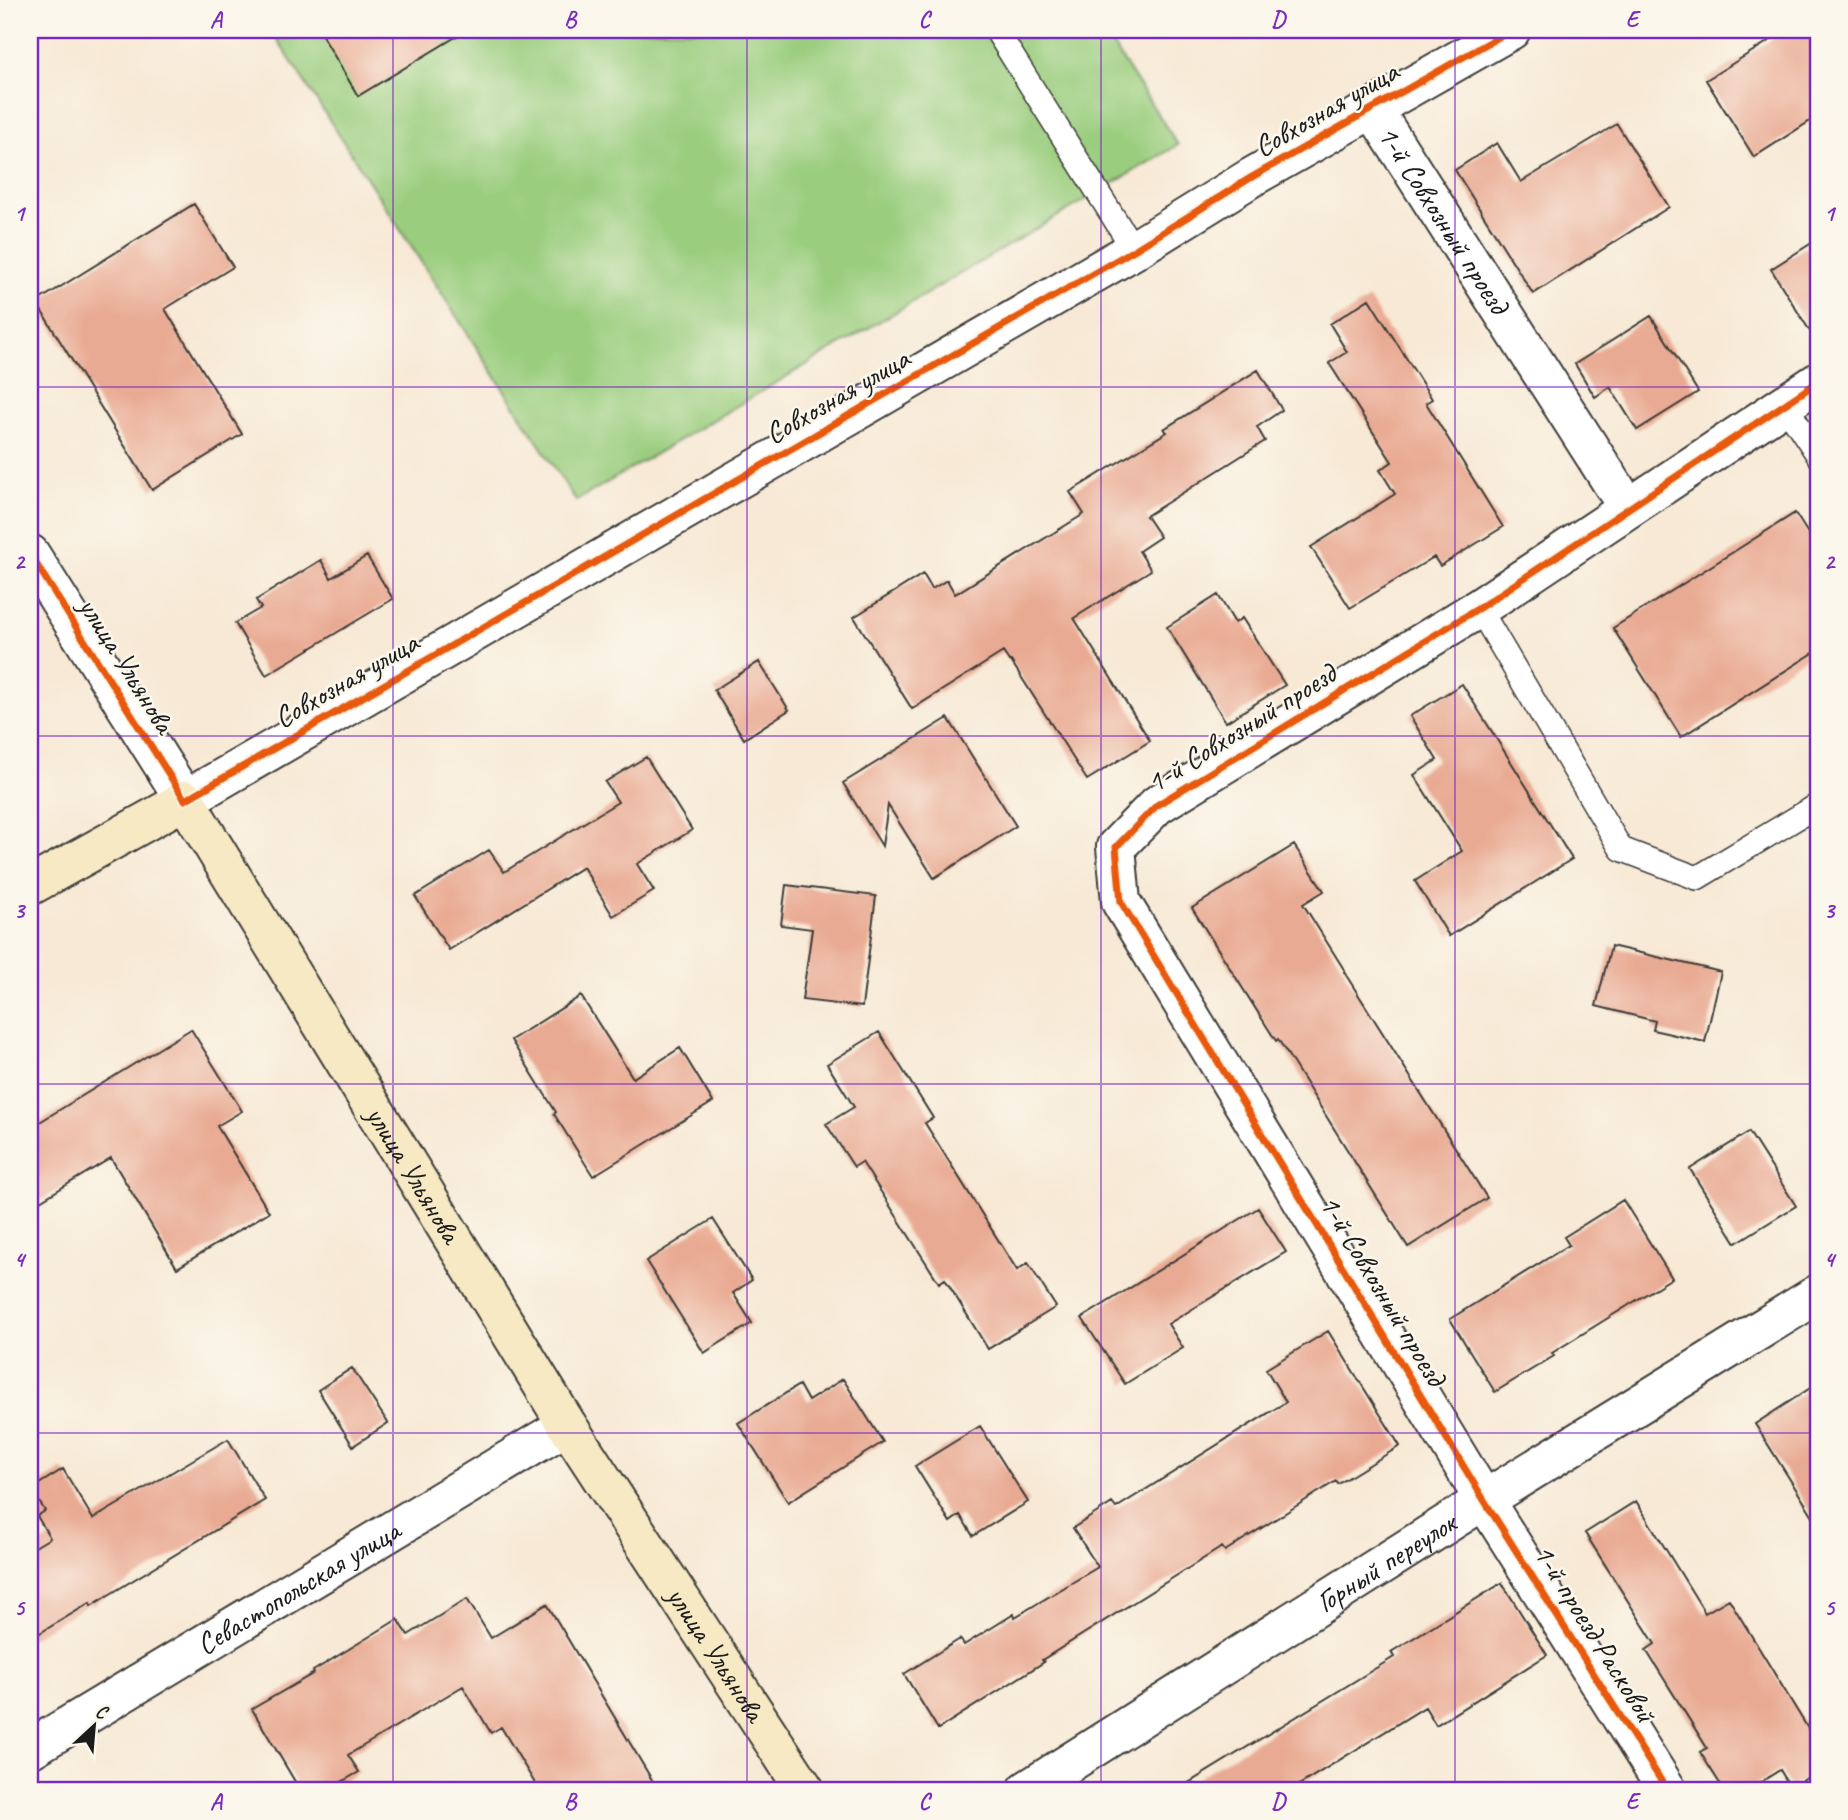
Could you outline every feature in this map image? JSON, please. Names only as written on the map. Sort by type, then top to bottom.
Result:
[{"type":"main road","name":"Совхозная улица","points":[[30,886],[185,800]]},
{"type":"main road","name":"улица Ульянова","points":[[185,800],[567,1425],[805,1790]]},
{"type":"street","name":"Совхозная улица","points":[[185,800],[1134,250],[1252,177],[1511,30]]},
{"type":"street","name":"1-й Совхозный проезд","points":[[1373,109],[1628,508]]},
{"type":"street","name":"1-й Совхозный проезд","points":[[1485,1500],[1121,902],[1116,847],[1157,805],[1479,608],[1818,382]]},
{"type":"street","name":"улица Ульянова","points":[[30,554],[185,800]]},
{"type":"street","name":"Горный переулок","points":[[1027,1790],[1485,1500],[1818,1294]]},
{"type":"street","name":"Севастопольская улица","points":[[30,1749],[567,1425]]},
{"type":"street","name":"1-й проезд Расковой","points":[[1485,1500],[1667,1790]]},
{"type":"lane","points":[[996,30],[1134,250]]},
{"type":"lane","points":[[1785,405],[1818,455]]},
{"type":"lane","points":[[1479,608],[1620,849],[1697,878],[1818,805]]},
{"type":"green space","points":[[271,30],[1103,30],[1178,145],[576,501]]},
{"type":"building","points":[[319,30],[467,30],[358,96]]},
{"type":"building","points":[[1787,30],[1818,30],[1818,116],[1754,157],[1706,80]]},
{"type":"building","points":[[1617,124],[1669,207],[1533,294],[1455,170],[1497,143],[1521,182]]},
{"type":"building","points":[[194,204],[233,267],[165,309],[242,434],[152,490],[36,302]]},
{"type":"building","points":[[1818,239],[1818,344],[1771,269]]},
{"type":"building","points":[[1369,299],[1432,399],[1426,403],[1503,527],[1440,566],[1434,557],[1350,608],[1311,547],[1395,494],[1380,470],[1392,462],[1329,363],[1347,352],[1330,324]]},
{"type":"building","points":[[1651,316],[1698,392],[1637,430],[1610,387],[1595,397],[1575,364]]},
{"type":"building","points":[[1258,370],[1282,410],[1257,427],[1265,441],[1146,516],[1160,537],[1139,551],[1151,570],[1074,618],[1150,741],[1087,780],[1003,652],[912,709],[854,617],[923,574],[932,589],[947,580],[955,594],[1084,514],[1070,492],[1167,432],[1164,429]]},
{"type":"building","points":[[1795,513],[1818,549],[1818,650],[1681,737],[1613,628]]},
{"type":"building","points":[[367,556],[393,599],[266,675],[235,623],[261,608],[256,600],[321,560],[331,578]]},
{"type":"building","points":[[1218,595],[1235,623],[1242,618],[1285,685],[1226,722],[1167,627]]},
{"type":"building","points":[[759,662],[789,710],[744,739],[714,690]]},
{"type":"building","points":[[1462,684],[1572,859],[1449,936],[1415,881],[1462,851],[1414,775],[1437,760],[1410,716]]},
{"type":"building","points":[[948,718],[1016,826],[934,878],[888,805],[882,846],[843,783]]},
{"type":"building","points":[[646,757],[692,830],[637,864],[654,891],[613,916],[583,867],[449,950],[415,896],[489,850],[504,872],[618,802],[605,782]]},
{"type":"building","points":[[1294,845],[1324,891],[1303,904],[1487,1198],[1408,1247],[1278,1039],[1276,1041],[1192,908]]},
{"type":"building","points":[[786,885],[876,896],[862,1007],[802,1000],[812,929],[781,925]]},
{"type":"building","points":[[1611,946],[1721,972],[1705,1042],[1653,1030],[1655,1021],[1596,1006]]},
{"type":"building","points":[[581,996],[633,1078],[680,1048],[713,1102],[593,1176],[511,1040]]},
{"type":"building","points":[[191,1029],[242,1111],[217,1126],[269,1212],[177,1268],[111,1158],[30,1207],[30,1128]]},
{"type":"building","points":[[879,1032],[933,1118],[925,1123],[1017,1270],[1028,1263],[1056,1307],[988,1349],[945,1279],[939,1283],[862,1162],[854,1167],[826,1124],[854,1107],[827,1064]]},
{"type":"building","points":[[1749,1132],[1796,1206],[1736,1243],[1690,1169]]},
{"type":"building","points":[[1623,1200],[1672,1278],[1495,1392],[1450,1319],[1569,1245],[1564,1237]]},
{"type":"building","points":[[1258,1208],[1286,1252],[1168,1324],[1183,1348],[1125,1384],[1082,1318]]},
{"type":"building","points":[[713,1219],[752,1280],[733,1293],[752,1323],[704,1353],[646,1261]]},
{"type":"building","points":[[1328,1331],[1400,1446],[1338,1484],[1336,1481],[1225,1551],[1222,1547],[938,1729],[904,1674],[960,1639],[964,1645],[1014,1614],[1015,1617],[1098,1567],[1073,1528],[1112,1503],[1116,1508],[1286,1402],[1266,1369]]},
{"type":"building","points":[[352,1368],[388,1423],[353,1446],[318,1390]]},
{"type":"building","points":[[843,1379],[883,1442],[788,1502],[738,1423],[799,1385],[808,1401]]},
{"type":"building","points":[[1818,1383],[1818,1524],[1755,1424]]},
{"type":"building","points":[[980,1426],[1028,1502],[973,1536],[960,1515],[950,1522],[915,1466]]},
{"type":"building","points":[[228,1439],[265,1500],[91,1606],[90,1603],[30,1639],[30,1550],[50,1538],[37,1516],[45,1511],[31,1489],[63,1469],[93,1519]]},
{"type":"building","points":[[1636,1501],[1705,1613],[1729,1599],[1818,1745],[1818,1771],[1791,1788],[1780,1770],[1748,1790],[1724,1790],[1700,1752],[1707,1748],[1646,1650],[1655,1644],[1585,1533]]},
{"type":"building","points":[[1502,1583],[1547,1655],[1436,1725],[1425,1707],[1291,1790],[1177,1790],[1394,1657],[1391,1652]]},
{"type":"building","points":[[467,1599],[491,1638],[547,1604],[658,1790],[539,1790],[501,1727],[491,1733],[463,1686],[348,1755],[359,1772],[327,1790],[300,1790],[252,1709],[398,1619],[408,1635]]},
{"type":"cycle path","points":[[30,554],[185,800],[1134,250],[1252,177],[1511,30]]},
{"type":"cycle path","points":[[1667,1790],[1484,1500],[1121,902],[1116,847],[1157,805],[1479,608],[1818,382]]}]
